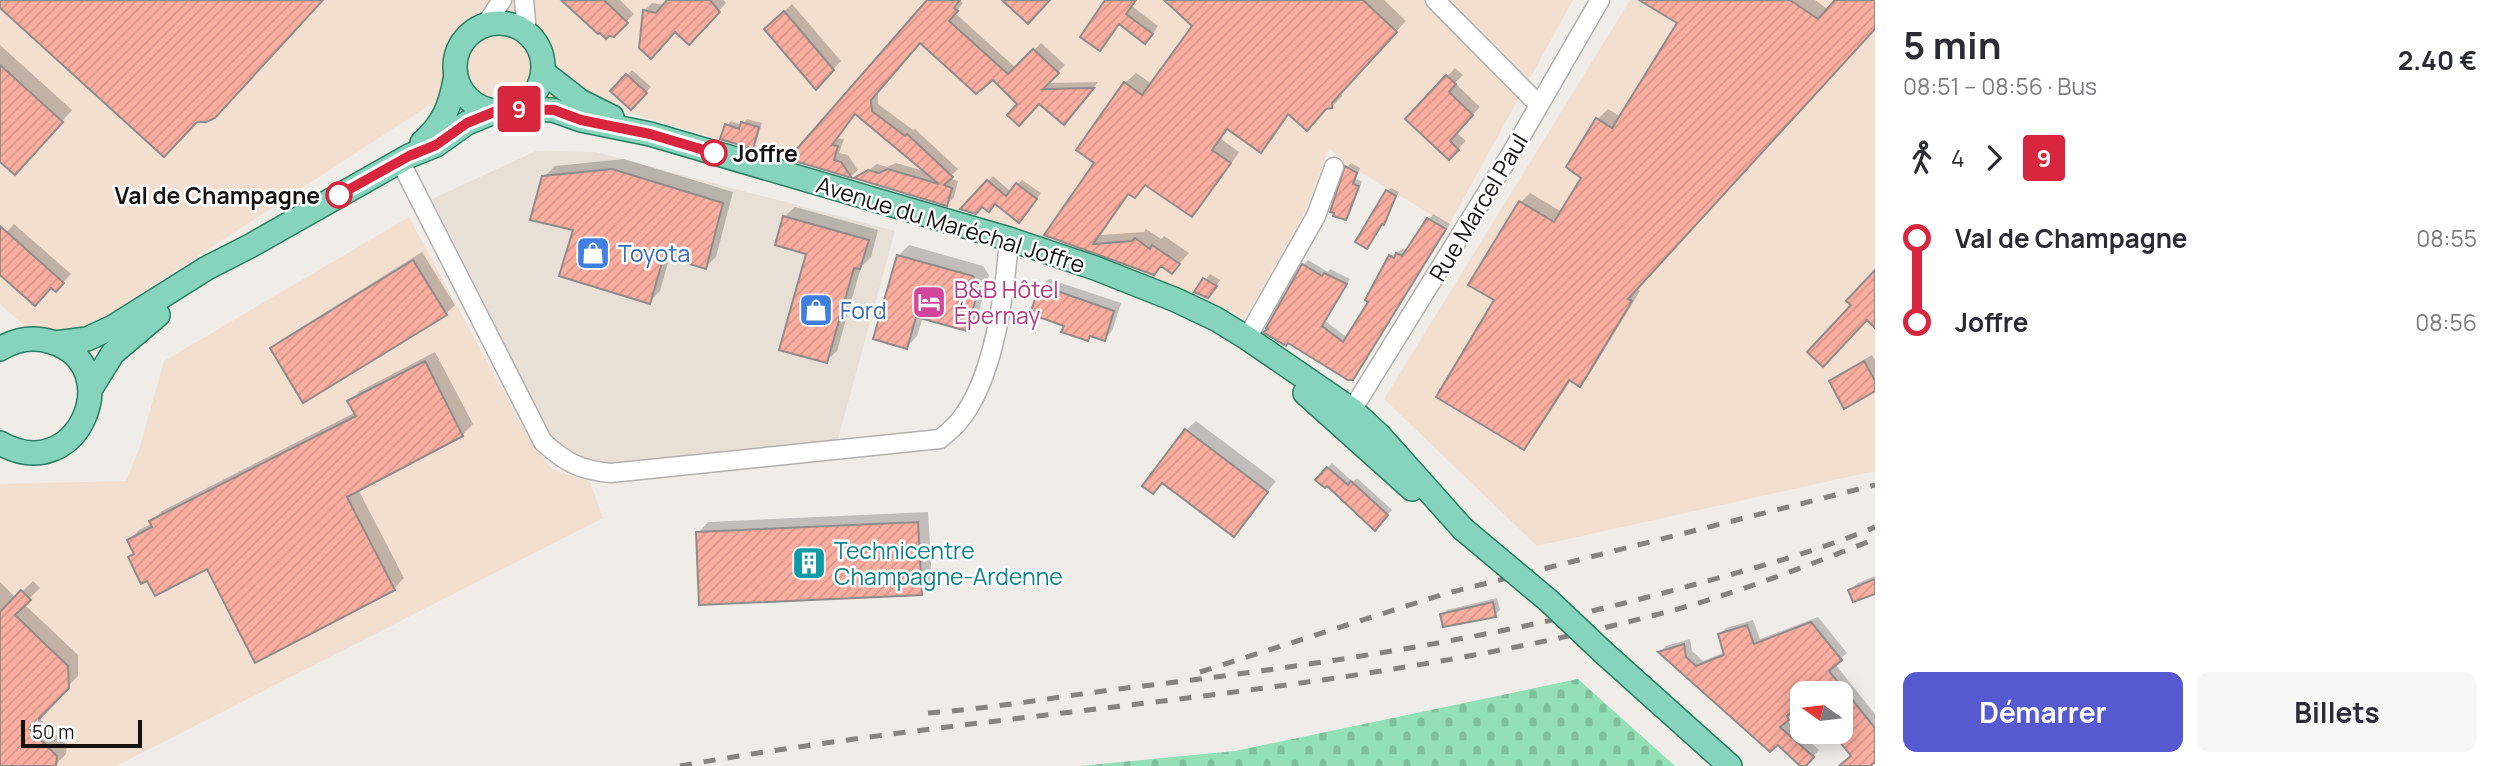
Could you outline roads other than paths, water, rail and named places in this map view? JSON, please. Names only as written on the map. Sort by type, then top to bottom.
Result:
[{"type":"main road","points":[[55,343],[87,339],[113,327],[207,268],[405,158],[436,145],[467,123],[505,111],[534,94],[543,72],[542,57],[537,44],[527,33],[515,26],[486,24],[469,34],[456,55],[456,80],[461,92],[481,109],[505,111]]},
{"type":"main road","name":"Avenue du Maréchal Joffre","points":[[543,72],[580,101],[650,134]]},
{"type":"main road","points":[[405,158],[443,121],[451,104],[456,80]]},
{"type":"main road","name":"Avenue du Maréchal Joffre","points":[[505,111],[554,110],[607,126],[650,134],[1009,239],[1095,268],[1176,300],[1216,319],[1247,338],[1352,410],[1379,435],[1463,529]]},
{"type":"main road","points":[[90,390],[113,353],[132,334],[250,246]]},
{"type":"main road","points":[[0,330],[26,339]]},
{"type":"main road","points":[[0,349],[9,343],[26,339],[55,343],[79,362],[90,390],[89,410],[80,428],[67,443],[49,452],[29,454],[3,448]]},
{"type":"main road","name":"Avenue du Maréchal Joffre","points":[[1279,360],[1302,390],[1398,478],[1463,529]]},
{"type":"main road","points":[[1463,529],[1549,601],[1730,766]]},
{"type":"street","points":[[486,24],[502,0]]},
{"type":"street","points":[[524,0],[527,33]]},
{"type":"street","points":[[1435,0],[1539,105]]},
{"type":"street","name":"Rue Marcel Paul","points":[[1352,410],[1439,272],[1600,0]]},
{"type":"street","points":[[405,158],[543,442],[560,458],[575,467],[592,472],[611,473],[940,439],[960,421],[977,394],[996,331],[1009,239]]},
{"type":"street","points":[[1247,338],[1316,216],[1334,167]]},
{"type":"railway","points":[[1200,672],[1444,594],[1875,485]]},
{"type":"railway","points":[[928,713],[1281,668],[1486,634],[1622,604],[1712,580],[1807,552],[1875,527]]},
{"type":"railway","points":[[680,766],[803,746],[1299,683],[1545,641],[1693,605],[1875,539]]},
{"type":"place","name":"Joffre","points":[[714,153]]},
{"type":"place","name":"Val de Champagne","points":[[339,195]]},
{"type":"place","name":"Toyota","points":[[593,253]]},
{"type":"place","name":"B&B Hôtel Épernay","points":[[929,302]]},
{"type":"place","name":"Ford","points":[[816,310]]},
{"type":"place","name":"Technicentre Champagne-Ardenne","points":[[809,563]]}]
